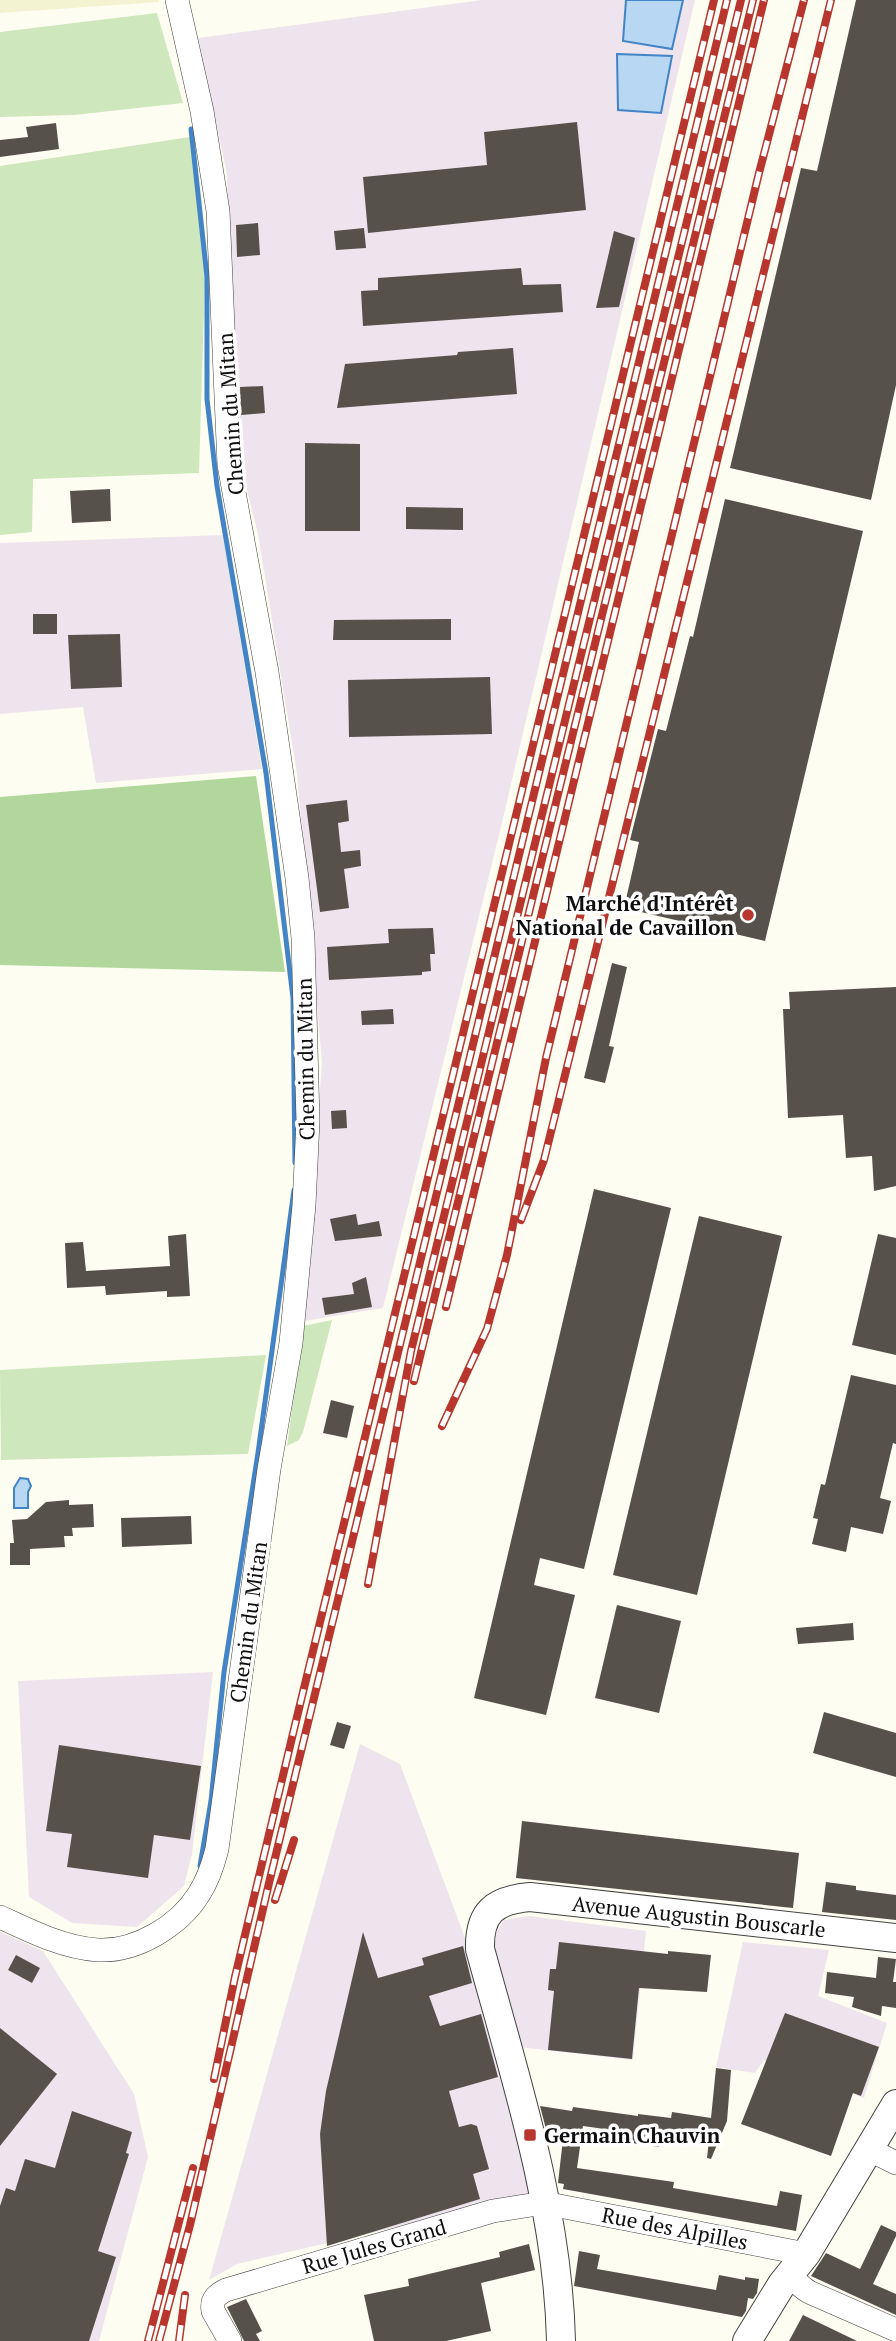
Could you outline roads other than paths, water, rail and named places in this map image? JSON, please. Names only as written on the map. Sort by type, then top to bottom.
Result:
[{"type":"street","name":"Chemin du Mitan","points":[[0,1917],[75,1946],[98,1950],[126,1947],[148,1939],[179,1918],[198,1895],[212,1869],[217,1849],[269,1469],[291,1343],[304,1205],[307,1108],[303,938],[297,878],[267,672],[229,465],[218,211],[202,111],[177,0]]},
{"type":"street","name":"Avenue Augustin Bouscarle","points":[[544,2203],[530,2135],[480,1950],[482,1923],[493,1908],[514,1899],[530,1897],[896,1938]]},
{"type":"street","points":[[747,2341],[896,2104]]},
{"type":"street","points":[[868,2149],[896,2163]]},
{"type":"street","name":"Rue des Alpilles","points":[[544,2203],[799,2262]]},
{"type":"street","name":"Rue Jules Grand","points":[[230,2341],[212,2305],[217,2294],[226,2290],[493,2211],[544,2203]]},
{"type":"street","points":[[544,2203],[561,2341]]},
{"type":"street","points":[[799,2262],[793,2277],[801,2287],[896,2330]]},
{"type":"water","points":[[626,0],[683,0],[672,49],[623,41]]},
{"type":"water","points":[[617,54],[672,56],[661,113],[618,110]]},
{"type":"water","points":[[20,1478],[28,1479],[31,1486],[28,1492],[28,1508],[14,1508],[14,1488]]},
{"type":"waterway","points":[[191,129],[207,277],[207,399],[217,486],[266,773],[293,998],[295,1163]]},
{"type":"waterway","points":[[200,1866],[211,1801],[224,1672],[258,1453],[294,1190]]},
{"type":"railway","points":[[214,2079],[235,1977],[296,1721],[714,0]]},
{"type":"railway","points":[[159,2341],[190,2225],[269,1883],[727,0]]},
{"type":"railway","points":[[368,1584],[411,1351],[741,0]]},
{"type":"railway","points":[[414,1381],[753,0]]},
{"type":"railway","points":[[446,1307],[764,0]]},
{"type":"railway","points":[[442,1426],[487,1329],[507,1255],[546,1058],[759,173],[804,0]]},
{"type":"railway","points":[[521,1220],[544,1160],[831,0]]},
{"type":"railway","points":[[275,1900],[294,1840]]},
{"type":"railway","points":[[148,2341],[193,2168]]},
{"type":"railway","points":[[179,2341],[185,2295]]},
{"type":"place","name":"Marché d'Intérêt National de Cavaillon","points":[[748,915]]},
{"type":"place","name":"Germain Chauvin","points":[[530,2135]]}]
